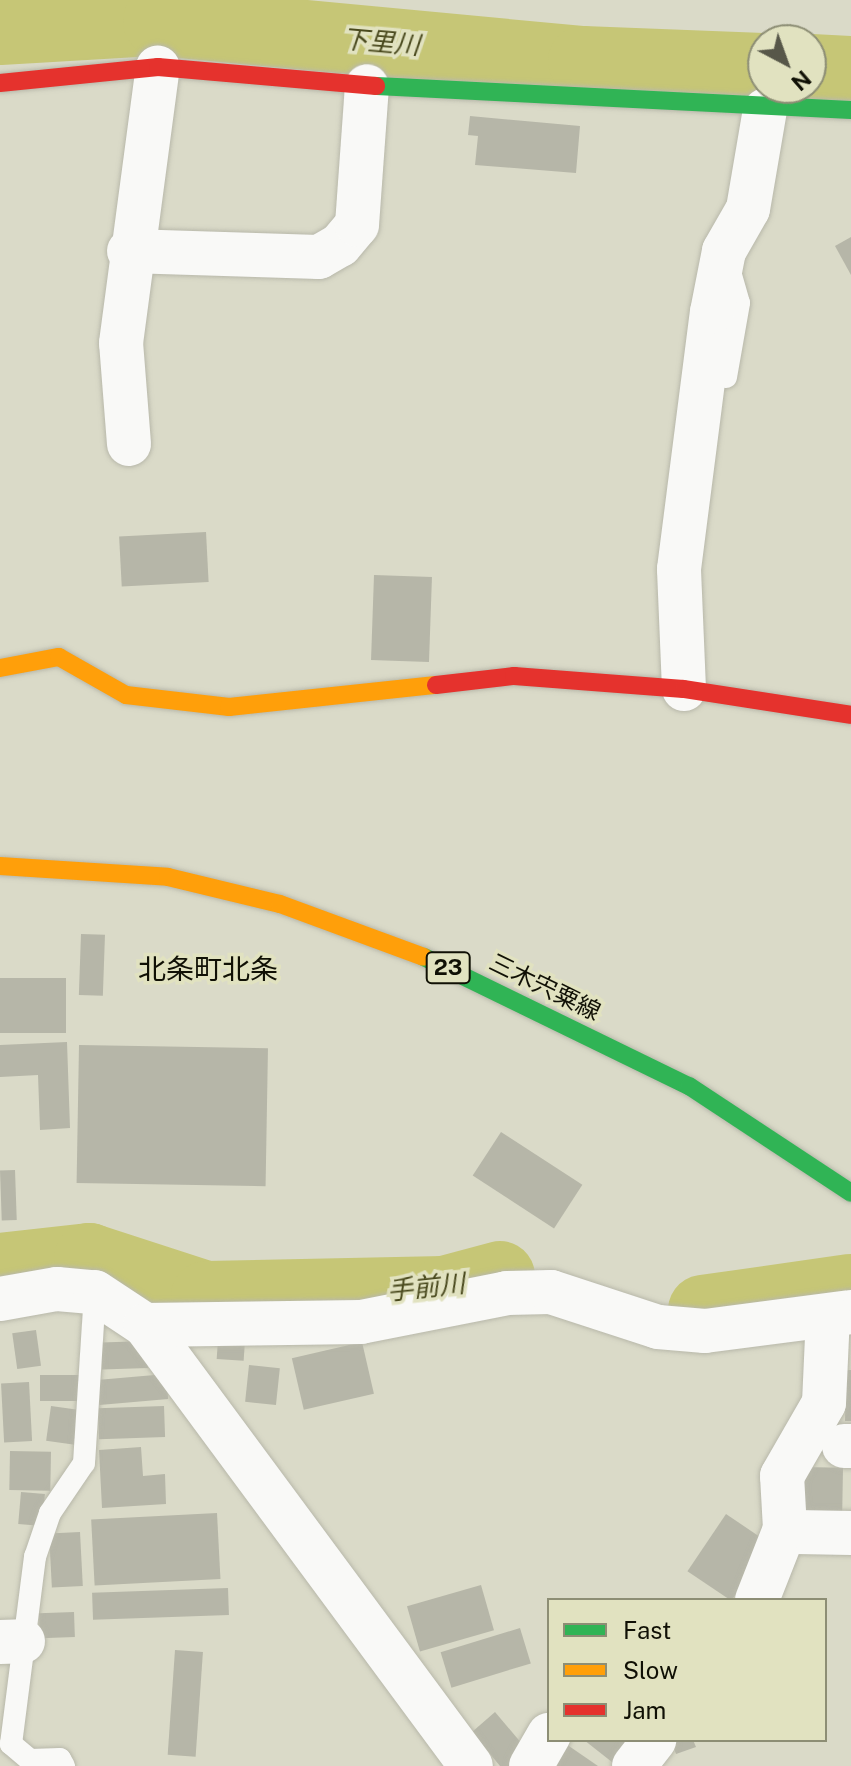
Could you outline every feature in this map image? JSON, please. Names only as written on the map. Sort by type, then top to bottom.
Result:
[{"type":"street","points":[[129,444],[121,343],[129,251],[158,67]]},
{"type":"street","points":[[0,83],[158,67],[367,86],[765,110],[851,110]]},
{"type":"street","points":[[129,251],[319,257],[340,245],[357,225],[367,86]]},
{"type":"street","points":[[684,689],[679,569],[724,251],[748,209],[765,110]]},
{"type":"street","points":[[0,668],[59,657],[126,695],[229,707],[514,676],[684,689],[851,715]]},
{"type":"street","name":"三木宍粟線","points":[[0,866],[168,877],[280,904],[408,949],[689,1086],[851,1193]]},
{"type":"street","points":[[0,1299],[57,1289],[95,1292],[145,1325],[471,1766]]},
{"type":"street","points":[[145,1325],[361,1322],[507,1293],[551,1292],[674,1329],[840,1314],[824,1403],[782,1476],[785,1529],[758,1598]]},
{"type":"street","points":[[796,1532],[851,1533]]},
{"type":"street","points":[[531,1766],[547,1738]]},
{"type":"street","points":[[634,1766],[652,1742]]},
{"type":"lane","points":[[724,251],[739,303],[726,377]]},
{"type":"lane","points":[[64,1766],[60,1759],[30,1760],[11,1744],[12,1641],[50,1513],[84,1463],[95,1292]]},
{"type":"lane","points":[[793,1453],[837,1457],[847,1446]]},
{"type":"building","points":[[470,116],[580,126],[576,173],[475,165],[478,136],[468,135]]},
{"type":"building","points":[[851,237],[851,275],[835,246]]},
{"type":"building","points":[[206,532],[209,582],[122,586],[119,537]]},
{"type":"building","points":[[374,575],[432,577],[429,662],[371,660]]},
{"type":"building","points":[[81,934],[105,935],[103,996],[79,995]]},
{"type":"building","points":[[0,978],[66,978],[66,1033],[0,1033]]},
{"type":"building","points":[[67,1042],[70,1128],[40,1130],[38,1075],[0,1077],[0,1045]]},
{"type":"building","points":[[79,1045],[268,1048],[266,1186],[77,1183]]},
{"type":"building","points":[[501,1132],[582,1185],[554,1228],[473,1176]]},
{"type":"building","points":[[15,1170],[17,1220],[2,1220],[0,1171]]},
{"type":"building","points":[[36,1330],[41,1366],[17,1369],[12,1333]]},
{"type":"building","points":[[218,1340],[245,1342],[244,1361],[217,1359]]},
{"type":"building","points":[[147,1341],[148,1368],[102,1370],[101,1343]]},
{"type":"building","points":[[362,1342],[374,1394],[304,1410],[292,1358]]},
{"type":"building","points":[[249,1365],[280,1368],[276,1405],[245,1402]]},
{"type":"building","points":[[846,1370],[851,1370],[851,1421],[845,1421]]},
{"type":"building","points":[[166,1374],[168,1399],[99,1405],[97,1380]]},
{"type":"building","points":[[40,1375],[85,1375],[85,1401],[40,1401]]},
{"type":"building","points":[[29,1382],[32,1441],[4,1442],[1,1383]]},
{"type":"building","points":[[51,1406],[80,1410],[75,1445],[46,1441]]},
{"type":"building","points":[[164,1406],[165,1437],[99,1439],[98,1408]]},
{"type":"building","points":[[141,1447],[143,1476],[165,1474],[166,1504],[102,1508],[99,1450]]},
{"type":"building","points":[[10,1451],[51,1452],[50,1491],[9,1490]]},
{"type":"building","points":[[803,1467],[843,1468],[842,1522],[802,1521]]},
{"type":"building","points":[[21,1492],[45,1494],[42,1526],[18,1524]]},
{"type":"building","points":[[217,1513],[220,1579],[95,1586],[91,1520]]},
{"type":"building","points":[[726,1514],[770,1544],[733,1598],[727,1598],[687,1571]]},
{"type":"building","points":[[80,1532],[83,1586],[52,1588],[49,1534]]},
{"type":"building","points":[[481,1585],[494,1630],[420,1651],[407,1606]]},
{"type":"building","points":[[228,1588],[229,1615],[93,1620],[92,1593]]},
{"type":"building","points":[[74,1612],[75,1637],[40,1638],[39,1613]]},
{"type":"building","points":[[520,1628],[531,1663],[451,1688],[441,1652]]},
{"type":"building","points":[[175,1650],[203,1652],[196,1757],[168,1755]]},
{"type":"building","points":[[495,1712],[528,1751],[510,1766],[500,1766],[472,1732]]},
{"type":"building","points":[[587,1742],[642,1742],[617,1766]]},
{"type":"building","points":[[672,1742],[694,1742],[696,1747],[676,1754]]},
{"type":"building","points":[[566,1744],[598,1766],[551,1766]]},
{"type":"waterway","name":"下里川","points":[[0,30],[158,21],[583,61],[747,67]]},
{"type":"waterway","name":"下里川","points":[[827,70],[851,71]]},
{"type":"waterway","name":"手前川","points":[[0,1268],[89,1258],[206,1296],[444,1291],[500,1276]]},
{"type":"waterway","name":"手前川","points":[[703,1310],[851,1289]]},
{"type":"traffic: fast","points":[[376,86],[851,110]]},
{"type":"traffic: fast","points":[[424,957],[689,1086],[851,1193]]},
{"type":"traffic: slow","points":[[0,668],[59,657],[126,695],[229,707],[436,685]]},
{"type":"traffic: slow","points":[[0,866],[168,877],[280,904],[424,957]]},
{"type":"traffic: jam","points":[[0,83],[158,67],[376,86]]},
{"type":"traffic: jam","points":[[436,685],[514,676],[684,689],[851,715]]},
{"type":"district","name":"北条町北条","points":[[208,969]]}]
